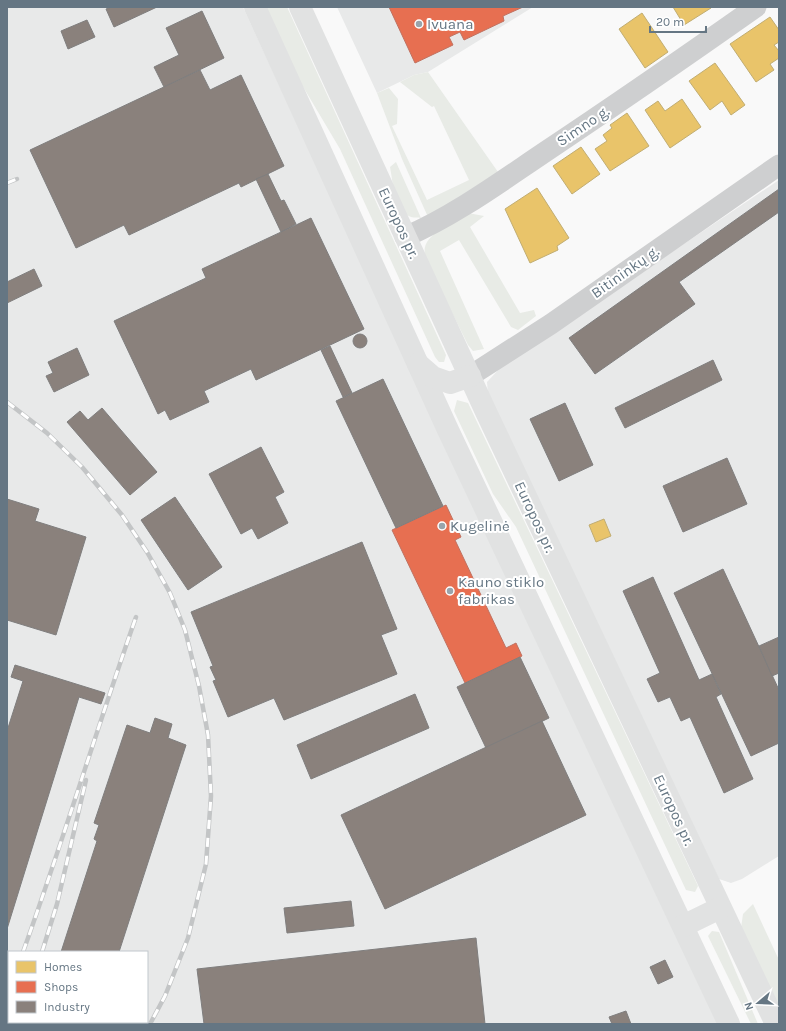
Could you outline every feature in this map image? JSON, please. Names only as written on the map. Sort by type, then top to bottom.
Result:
[{"type":"main road","points":[[255,7],[448,430],[729,1024]]},
{"type":"main road","name":"Europos pr.","points":[[300,7],[470,376],[776,1024]]},
{"type":"main road","points":[[418,363],[433,377],[450,383],[470,376]]},
{"type":"main road","points":[[683,926],[720,908]]},
{"type":"street","name":"Simno g.","points":[[405,237],[429,227],[509,176],[595,119],[756,7]]},
{"type":"street","name":"Bitininkų g.","points":[[470,376],[551,324],[779,165]]},
{"type":"shaded area","points":[[7,7],[243,7],[413,375],[718,1024],[7,1024]]},
{"type":"shaded area","points":[[264,7],[287,7],[446,355],[444,362],[439,362],[435,357],[340,149],[289,63]]},
{"type":"shaded area","points":[[337,7],[533,7],[428,72],[414,75],[377,93]]},
{"type":"shaded area","points":[[428,72],[498,172],[428,217],[402,159],[377,93],[389,88],[398,99],[397,124],[392,126],[427,200],[469,180],[434,106],[432,107],[400,82],[414,75]]},
{"type":"shaded area","points":[[396,162],[421,218],[411,217],[405,213],[398,202],[393,188],[390,167]]},
{"type":"shaded area","points":[[779,180],[779,856],[742,879],[731,883],[719,879],[488,395],[487,382],[501,367]]},
{"type":"shaded area","points":[[468,213],[484,216],[470,227],[520,313],[534,310],[536,316],[518,330],[511,327],[459,240],[440,251],[484,349],[473,351],[468,345],[426,260],[425,252],[427,242],[431,237],[443,227]]},
{"type":"shaded area","points":[[457,400],[468,403],[698,886],[695,892],[686,890],[516,527],[493,494],[454,411]]},
{"type":"shaded area","points":[[753,904],[779,960],[779,1007],[741,928],[743,914]]},
{"type":"shaded area","points":[[712,931],[719,932],[758,1024],[751,1024],[708,936]]},
{"type":"building: Homes","points":[[673,7],[710,7],[711,8],[684,25]]},
{"type":"building: Homes","points":[[642,13],[668,52],[645,68],[619,29]]},
{"type":"building: Homes","points":[[770,17],[779,30],[779,42],[774,45],[779,51],[779,58],[770,64],[774,70],[756,82],[730,44]]},
{"type":"building: Homes","points":[[715,63],[745,105],[731,115],[722,101],[710,110],[689,81]]},
{"type":"building: Homes","points":[[682,99],[701,127],[670,148],[645,110],[658,101],[665,111]]},
{"type":"building: Homes","points":[[627,113],[649,146],[610,171],[595,149],[607,141],[603,135],[612,128],[610,125]]},
{"type":"building: Homes","points":[[581,147],[600,174],[572,194],[553,166]]},
{"type":"building: Homes","points":[[537,188],[569,238],[557,246],[558,250],[530,263],[505,209]]},
{"type":"building: Homes","points":[[604,519],[611,536],[596,542],[589,525]]},
{"type":"building: Shops","points":[[389,7],[523,7],[503,16],[504,21],[464,40],[460,32],[449,37],[453,45],[415,63]]},
{"type":"building: Shops","name":"Kauno stiklo fabrikas","points":[[446,505],[461,537],[455,540],[506,648],[516,643],[522,656],[465,683],[392,530]]},
{"type":"building: Industry","points":[[111,7],[157,7],[114,27],[106,9]]},
{"type":"building: Industry","points":[[202,11],[224,58],[164,87],[154,67],[179,55],[166,28]]},
{"type":"building: Industry","points":[[87,20],[95,37],[68,49],[61,31]]},
{"type":"building: Industry","points":[[200,70],[210,90],[241,75],[284,166],[241,187],[239,183],[129,235],[124,225],[76,248],[30,150]]},
{"type":"building: Industry","points":[[268,174],[281,201],[284,200],[296,224],[281,232],[256,179]]},
{"type":"building: Industry","points":[[779,189],[779,212],[679,282],[695,304],[595,374],[569,338]]},
{"type":"building: Industry","points":[[311,218],[364,329],[256,380],[251,369],[204,391],[209,402],[170,420],[165,410],[158,414],[114,321],[206,278],[202,269]]},
{"type":"building: Industry","points":[[34,269],[42,286],[7,303],[7,282]]},
{"type":"building: Industry","points":[[357,334],[363,334],[367,338],[367,344],[363,348],[357,348],[353,344],[353,338]]},
{"type":"building: Industry","points":[[330,346],[352,393],[343,397],[321,350]]},
{"type":"building: Industry","points":[[77,348],[89,375],[54,392],[46,376],[53,373],[48,362]]},
{"type":"building: Industry","points":[[713,360],[722,380],[625,428],[615,408]]},
{"type":"building: Industry","points":[[383,379],[443,506],[396,528],[336,401]]},
{"type":"building: Industry","points":[[565,403],[593,465],[559,481],[530,419]]},
{"type":"building: Industry","points":[[102,408],[157,472],[130,495],[67,422],[80,411],[88,420]]},
{"type":"building: Industry","points":[[261,447],[284,492],[275,497],[288,523],[258,539],[252,528],[241,534],[209,474]]},
{"type":"building: Industry","points":[[727,458],[747,504],[683,532],[663,486]]},
{"type":"building: Industry","points":[[175,497],[222,567],[188,590],[141,520]]},
{"type":"building: Industry","points":[[7,499],[39,509],[35,521],[86,537],[56,635],[7,620]]},
{"type":"building: Industry","points":[[362,542],[397,629],[381,635],[397,674],[284,720],[274,698],[228,717],[213,681],[216,680],[210,667],[213,666],[191,612]]},
{"type":"building: Industry","points":[[723,569],[779,690],[779,743],[751,756],[674,593]]},
{"type":"building: Industry","points":[[653,577],[699,680],[712,674],[721,694],[716,697],[753,779],[724,793],[690,717],[681,721],[670,697],[658,702],[647,679],[660,673],[623,591]]},
{"type":"building: Industry","points":[[779,637],[779,673],[772,676],[759,646]]},
{"type":"building: Industry","points":[[520,657],[549,718],[486,748],[457,687]]},
{"type":"building: Industry","points":[[15,665],[105,693],[101,704],[79,697],[7,929],[7,731],[23,681],[11,677]]},
{"type":"building: Industry","points":[[415,694],[429,728],[311,779],[297,745]]},
{"type":"building: Industry","points":[[155,718],[172,724],[168,738],[186,745],[119,951],[61,951],[97,841],[94,839],[99,825],[94,823],[127,725],[150,733]]},
{"type":"building: Industry","points":[[542,721],[586,815],[385,909],[341,815]]},
{"type":"building: Industry","points":[[351,901],[354,926],[287,933],[284,908]]},
{"type":"building: Industry","points":[[476,938],[485,1024],[204,1024],[197,969]]},
{"type":"building: Industry","points":[[665,960],[673,977],[658,984],[650,967]]},
{"type":"building: Industry","points":[[626,1011],[631,1024],[612,1024],[609,1017]]},
{"type":"building: Industry","points":[[38,1023],[96,1023],[95,1024]]},
{"type":"railway","points":[[7,183],[17,179]]},
{"type":"railway","points":[[7,402],[47,433],[82,467],[122,515],[147,552],[170,593],[185,630],[199,686],[208,735],[211,796],[206,864],[188,938],[165,996],[150,1024]]},
{"type":"railway","points":[[23,951],[136,617]]},
{"type":"railway","points":[[42,951],[57,904],[86,780]]},
{"type":"place","name":"Ivuana","points":[[419,24]]},
{"type":"place","name":"Kugelinė","points":[[442,526]]},
{"type":"place","name":"Kauno stiklo fabrikas","points":[[450,591]]}]
